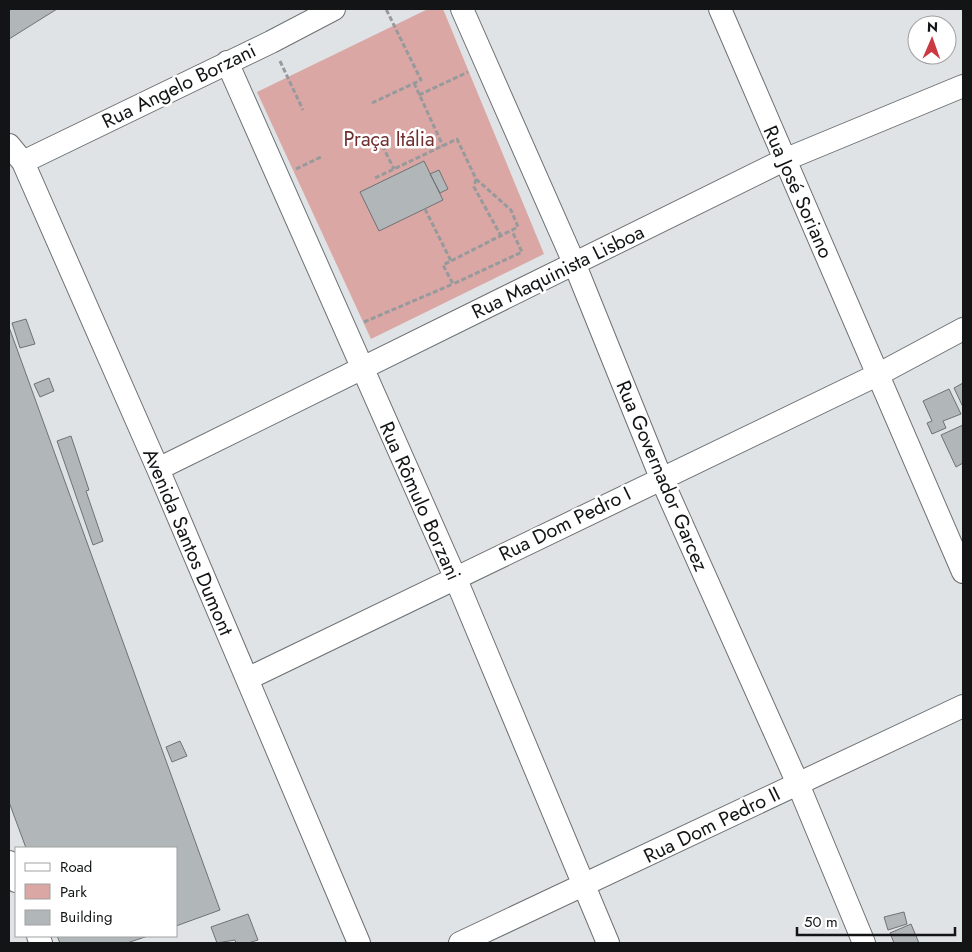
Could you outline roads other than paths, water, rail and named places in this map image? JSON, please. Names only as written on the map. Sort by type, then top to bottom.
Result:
[{"type":"street","name":"Rua Angelo Borzani","points":[[23,162],[271,42],[334,9]]},
{"type":"street","name":"Rua Governador Garcez","points":[[462,9],[575,265],[661,478],[798,784],[864,943]]},
{"type":"street","name":"Rua José Soriano","points":[[720,9],[963,572]]},
{"type":"street","name":"Rua Rômulo Borzani","points":[[227,62],[279,177],[361,370],[454,577],[608,943]]},
{"type":"street","name":"Rua Maquinista Lisboa","points":[[158,469],[361,370],[537,281],[575,265],[784,160],[963,86]]},
{"type":"street","name":"Avenida Santos Dumont","points":[[9,145],[23,162],[158,469],[359,943]]},
{"type":"street","name":"Rua Dom Pedro I","points":[[247,679],[454,577],[879,374],[963,329]]},
{"type":"street","name":"Rua Dom Pedro II","points":[[460,943],[963,706]]},
{"type":"street","points":[[9,862],[15,878]]},
{"type":"park label","name":"Praça Itália","points":[[389,139]]}]
